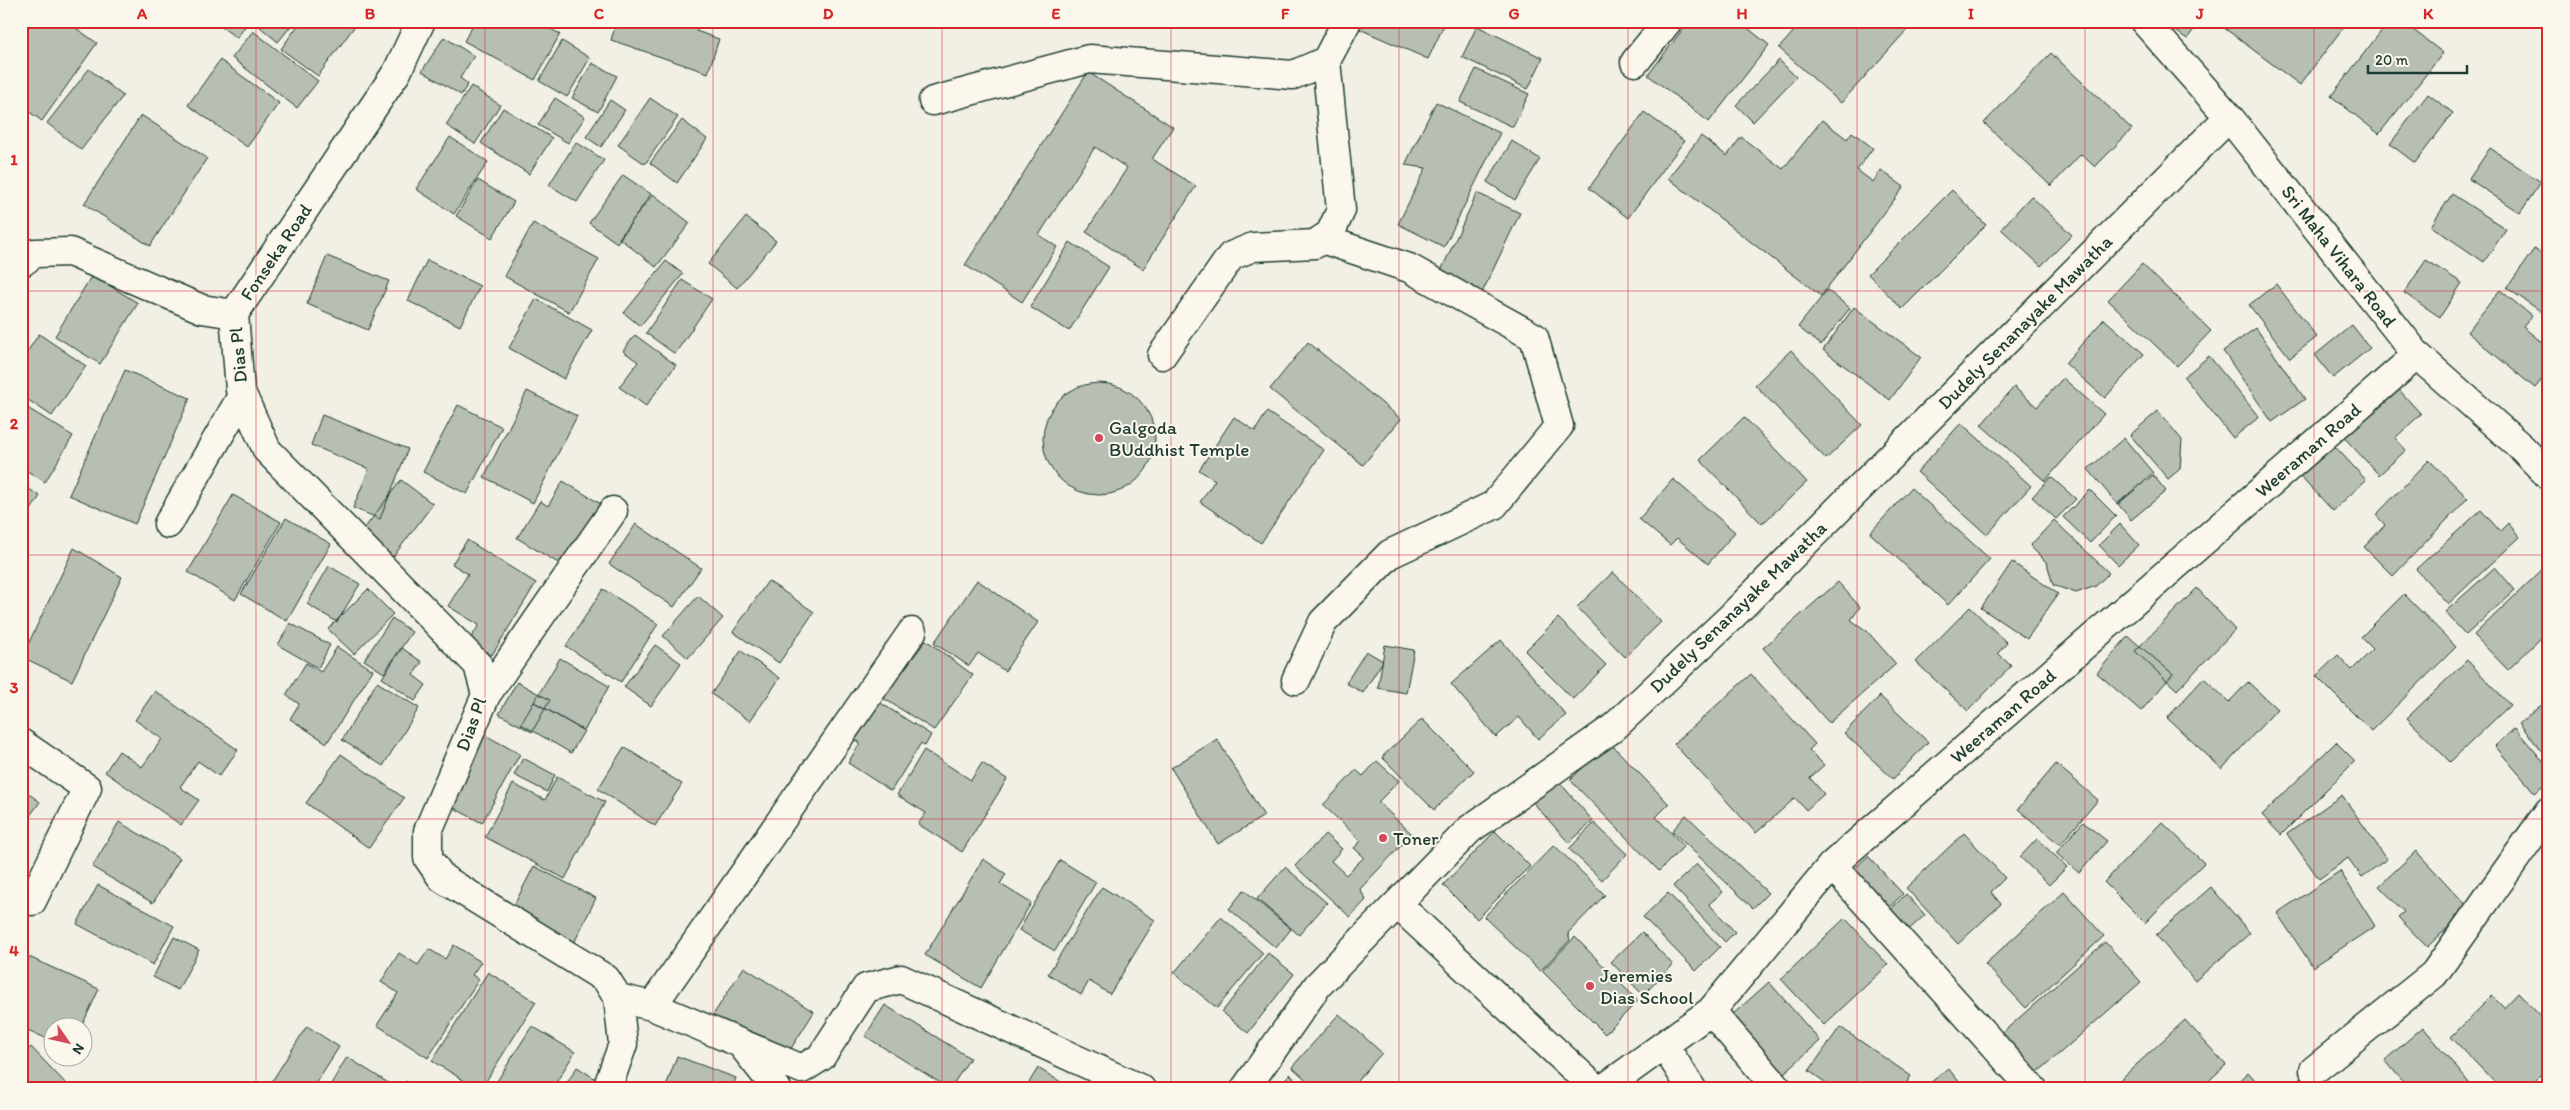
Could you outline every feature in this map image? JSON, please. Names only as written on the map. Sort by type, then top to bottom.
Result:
[{"type":"street","name":"Fonseka Road","points":[[21,263],[35,253],[70,252],[202,309],[234,314],[397,72],[421,21]]},
{"type":"street","points":[[1162,355],[1231,256],[1253,247],[1315,244],[1330,234],[1341,210],[1326,62],[1347,21]]},
{"type":"street","points":[[1635,62],[1668,21]]},
{"type":"street","name":"Sri Maha Vihara Road","points":[[2144,21],[2229,117],[2417,355],[2522,448],[2549,476]]},
{"type":"street","points":[[933,101],[1089,59],[1293,75],[1326,62]]},
{"type":"street","name":"Dudely Senanayake Mawatha","points":[[1245,1089],[1318,985],[1470,829],[1613,728],[1731,617],[2229,117]]},
{"type":"street","points":[[1296,680],[1323,622],[1390,554],[1494,505],[1559,426],[1534,337],[1409,268],[1322,240]]},
{"type":"street","name":"Dias Pl","points":[[234,314],[240,390],[267,450],[478,665],[486,695],[428,831],[428,858],[442,878],[606,979],[618,998],[623,1044],[607,1089]]},
{"type":"street","name":"Weeraman Road","points":[[1603,1089],[1711,1011],[1832,865],[2417,355]]},
{"type":"street","points":[[168,524],[242,396]]},
{"type":"street","points":[[486,695],[613,511]]},
{"type":"street","points":[[652,1006],[912,632]]},
{"type":"street","points":[[21,743],[87,788],[32,901]]},
{"type":"street","points":[[2314,1070],[2434,974],[2549,811]]},
{"type":"street","points":[[1832,865],[2033,1089]]},
{"type":"street","points":[[1397,904],[1596,1089]]},
{"type":"street","points":[[618,998],[652,1006],[802,1069],[821,1057],[866,988],[901,979],[1141,1089]]},
{"type":"street","points":[[1711,1011],[1778,1089]]},
{"type":"street","points":[[742,1044],[777,1089]]},
{"type":"street","points":[[1664,1045],[1692,1089]]},
{"type":"building","points":[[21,21],[66,21],[97,43],[42,121],[21,106]]},
{"type":"building","points":[[213,21],[249,21],[237,38]]},
{"type":"building","points":[[265,21],[295,21],[278,42],[260,27]]},
{"type":"building","points":[[301,21],[346,21],[354,27],[318,76],[281,49]]},
{"type":"building","points":[[475,21],[537,21],[560,34],[535,80],[464,41]]},
{"type":"building","points":[[617,21],[700,21],[696,31],[719,39],[708,73],[611,40]]},
{"type":"building","points":[[1358,21],[1446,21],[1428,59],[1355,27]]},
{"type":"building","points":[[1689,21],[1739,21],[1769,45],[1709,122],[1648,75]]},
{"type":"building","points":[[1803,21],[1914,22],[1841,103],[1779,48]]},
{"type":"building","points":[[2162,21],[2200,21],[2187,39]]},
{"type":"building","points":[[2215,21],[2348,21],[2300,85]]},
{"type":"building","points":[[2389,21],[2402,21],[2443,53],[2379,134],[2331,96]]},
{"type":"building","points":[[1477,26],[1543,58],[1528,89],[1462,57]]},
{"type":"building","points":[[253,31],[318,81],[297,108],[232,58]]},
{"type":"building","points":[[444,37],[474,56],[460,78],[468,84],[461,95],[422,71]]},
{"type":"building","points":[[562,41],[590,58],[567,97],[539,81]]},
{"type":"building","points":[[2051,53],[2132,129],[2095,167],[2081,154],[2051,186],[1984,123]]},
{"type":"building","points":[[220,60],[279,103],[247,147],[188,105]]},
{"type":"building","points":[[1779,60],[1796,77],[1753,122],[1736,105]]},
{"type":"building","points":[[592,63],[617,76],[598,112],[572,98]]},
{"type":"building","points":[[89,69],[123,96],[81,150],[47,123]]},
{"type":"building","points":[[1476,69],[1529,94],[1513,127],[1460,102]]},
{"type":"building","points":[[1088,72],[1173,127],[1152,159],[1196,186],[1143,269],[1086,232],[1127,168],[1095,147],[1039,235],[1057,247],[1022,302],[965,265]]},
{"type":"building","points":[[471,86],[500,105],[475,144],[446,125]]},
{"type":"building","points":[[2428,94],[2453,113],[2415,163],[2390,144]]},
{"type":"building","points":[[555,98],[585,117],[568,143],[538,125]]},
{"type":"building","points":[[650,98],[678,117],[645,164],[618,145]]},
{"type":"building","points":[[610,100],[625,110],[601,147],[586,137]]},
{"type":"building","points":[[1436,102],[1500,133],[1444,247],[1398,224],[1426,168],[1405,165]]},
{"type":"building","points":[[503,108],[552,138],[529,174],[481,143]]},
{"type":"building","points":[[1644,112],[1684,141],[1628,218],[1589,188]]},
{"type":"building","points":[[141,115],[207,158],[150,246],[84,204]]},
{"type":"building","points":[[682,120],[707,139],[677,183],[650,163]]},
{"type":"building","points":[[1822,120],[1847,139],[1852,132],[1873,148],[1857,170],[1873,182],[1881,170],[1904,187],[1821,296],[1668,178],[1701,136],[1727,156],[1741,137],[1783,169]]},
{"type":"building","points":[[450,137],[488,162],[454,214],[416,189]]},
{"type":"building","points":[[1512,141],[1540,159],[1515,200],[1487,182]]},
{"type":"building","points":[[576,142],[604,160],[577,202],[549,185]]},
{"type":"building","points":[[2490,148],[2541,182],[2520,213],[2469,179]]},
{"type":"building","points":[[623,175],[651,194],[617,243],[589,223]]},
{"type":"building","points":[[478,180],[514,202],[492,238],[456,216]]},
{"type":"building","points":[[1952,190],[1986,225],[1902,309],[1868,274]]},
{"type":"building","points":[[1477,193],[1520,213],[1481,295],[1439,275]]},
{"type":"building","points":[[653,194],[690,223],[656,267],[619,238]]},
{"type":"building","points":[[2452,194],[2506,229],[2484,262],[2431,226]]},
{"type":"building","points":[[2031,196],[2072,235],[2041,266],[2001,229]]},
{"type":"building","points":[[746,217],[776,241],[737,288],[708,264]]},
{"type":"building","points":[[533,223],[599,259],[569,312],[504,276]]},
{"type":"building","points":[[1070,242],[1109,267],[1069,331],[1030,307]]},
{"type":"building","points":[[2534,249],[2549,259],[2549,317],[2507,288]]},
{"type":"building","points":[[327,256],[389,281],[368,330],[307,304]]},
{"type":"building","points":[[427,260],[480,286],[460,326],[408,301]]},
{"type":"building","points":[[2426,260],[2462,283],[2440,317],[2404,293]]},
{"type":"building","points":[[666,261],[683,274],[640,326],[624,313]]},
{"type":"building","points":[[2142,264],[2211,331],[2177,366],[2108,300]]},
{"type":"building","points":[[92,275],[138,303],[100,364],[55,336]]},
{"type":"building","points":[[682,280],[712,299],[675,354],[646,333]]},
{"type":"building","points":[[2276,284],[2317,337],[2290,358],[2249,305]]},
{"type":"building","points":[[1827,290],[1850,308],[1821,345],[1798,327]]},
{"type":"building","points":[[2500,290],[2532,316],[2523,327],[2549,348],[2549,371],[2535,388],[2467,332]]},
{"type":"building","points":[[536,299],[592,330],[564,379],[509,348]]},
{"type":"building","points":[[1854,307],[1921,357],[1890,400],[1823,350]]},
{"type":"building","points":[[2104,319],[2144,354],[2105,398],[2065,363]]},
{"type":"building","points":[[2352,325],[2370,348],[2333,378],[2315,355]]},
{"type":"building","points":[[2256,328],[2305,399],[2272,422],[2223,351]]},
{"type":"building","points":[[39,334],[86,366],[52,416],[21,395],[21,361]]},
{"type":"building","points":[[635,335],[676,365],[646,406],[619,387],[638,362],[623,351]]},
{"type":"building","points":[[1308,342],[1401,419],[1363,465],[1270,389]]},
{"type":"building","points":[[1791,350],[1862,425],[1826,459],[1755,385]]},
{"type":"building","points":[[2209,356],[2259,417],[2233,438],[2184,377]]},
{"type":"building","points":[[125,370],[190,398],[135,524],[69,495]]},
{"type":"building","points":[[2063,378],[2104,414],[2045,481],[1981,425],[2014,387],[2037,407]]},
{"type":"building","name":"Galgoda BUddhist Temple","points":[[1099,383],[1121,387],[1139,399],[1151,417],[1155,439],[1151,461],[1139,479],[1121,491],[1099,495],[1077,491],[1059,479],[1047,461],[1043,439],[1047,417],[1059,399],[1077,387]]},
{"type":"building","points":[[2393,383],[2421,414],[2395,438],[2406,450],[2379,475],[2340,433]]},
{"type":"building","points":[[527,391],[577,416],[533,503],[484,477]]},
{"type":"building","points":[[21,404],[73,436],[45,482],[21,467]]},
{"type":"building","points":[[458,405],[502,427],[467,494],[423,472]]},
{"type":"building","points":[[2158,411],[2182,440],[2180,469],[2168,479],[2130,435]]},
{"type":"building","points":[[1267,412],[1324,450],[1261,543],[1200,502],[1215,480],[1199,470],[1234,417],[1255,431]]},
{"type":"building","points":[[322,415],[408,449],[380,519],[353,508],[369,469],[311,445]]},
{"type":"building","points":[[1744,417],[1807,482],[1762,524],[1700,460]]},
{"type":"building","points":[[1961,423],[2031,486],[1987,535],[1917,472]]},
{"type":"building","points":[[2124,438],[2153,473],[2117,504],[2088,469]]},
{"type":"building","points":[[2329,440],[2366,480],[2333,511],[2296,471]]},
{"type":"building","points":[[2429,460],[2468,498],[2393,576],[2364,547],[2385,525],[2376,515]]},
{"type":"building","points":[[2153,475],[2166,491],[2131,520],[2118,504]]},
{"type":"building","points":[[2051,477],[2076,499],[2056,519],[2032,497]]},
{"type":"building","points":[[1673,479],[1735,532],[1708,564],[1677,538],[1670,545],[1639,519]]},
{"type":"building","points":[[401,480],[433,504],[393,557],[361,533]]},
{"type":"building","points":[[563,481],[601,504],[568,569],[517,538],[540,501],[548,506]]},
{"type":"building","points":[[21,484],[40,496],[21,525]]},
{"type":"building","points":[[1911,488],[1990,559],[1948,605],[1870,533]]},
{"type":"building","points":[[2090,490],[2116,516],[2090,543],[2063,517]]},
{"type":"building","points":[[233,495],[281,522],[235,600],[188,572]]},
{"type":"building","points":[[2481,510],[2500,531],[2508,523],[2520,537],[2448,604],[2416,569]]},
{"type":"building","points":[[286,518],[331,544],[287,621],[241,594]]},
{"type":"building","points":[[2054,520],[2109,573],[2096,586],[2076,593],[2053,585],[2047,563],[2030,546]]},
{"type":"building","points":[[636,524],[701,568],[674,607],[609,564]]},
{"type":"building","points":[[2120,524],[2139,545],[2118,565],[2099,545]]},
{"type":"building","points":[[467,540],[536,583],[492,655],[469,641],[479,625],[448,606],[468,574],[452,564]]},
{"type":"building","points":[[74,548],[122,577],[72,681],[22,657]]},
{"type":"building","points":[[2012,562],[2058,594],[2027,639],[1981,608]]},
{"type":"building","points":[[2549,563],[2549,630],[2508,670],[2474,635]]},
{"type":"building","points":[[329,566],[360,584],[337,622],[307,604]]},
{"type":"building","points":[[2495,567],[2515,590],[2466,635],[2445,612]]},
{"type":"building","points":[[1613,572],[1661,622],[1625,657],[1577,607]]},
{"type":"building","points":[[977,580],[1038,622],[1005,671],[978,653],[969,666],[934,643]]},
{"type":"building","points":[[768,581],[814,612],[779,663],[733,632]]},
{"type":"building","points":[[1838,582],[1860,607],[1851,620],[1867,631],[1896,664],[1829,723],[1763,648]]},
{"type":"building","points":[[2197,588],[2235,630],[2177,690],[2135,651]]},
{"type":"building","points":[[368,589],[393,614],[354,654],[328,629]]},
{"type":"building","points":[[603,589],[658,624],[621,682],[566,646]]},
{"type":"building","points":[[2404,594],[2456,647],[2371,731],[2316,676],[2338,655],[2352,670],[2373,649],[2361,637]]},
{"type":"building","points":[[698,596],[723,618],[688,658],[663,636]]},
{"type":"building","points":[[1970,607],[2007,643],[1998,653],[2011,666],[1968,711],[1916,662]]},
{"type":"building","points":[[392,618],[412,632],[384,673],[364,660]]},
{"type":"building","points":[[1558,618],[1606,665],[1573,699],[1525,651]]},
{"type":"building","points":[[290,623],[330,645],[318,668],[278,645]]},
{"type":"building","points":[[2128,636],[2173,674],[2141,711],[2097,673]]},
{"type":"building","points":[[926,640],[973,675],[934,730],[883,698]]},
{"type":"building","points":[[1501,640],[1566,715],[1538,739],[1519,717],[1496,737],[1451,684]]},
{"type":"building","points":[[655,645],[681,663],[651,706],[624,687]]},
{"type":"building","points":[[1385,645],[1414,650],[1406,693],[1378,688]]},
{"type":"building","points":[[337,647],[373,670],[327,743],[290,719],[299,704],[286,695],[306,663],[321,672]]},
{"type":"building","points":[[402,648],[422,662],[413,675],[426,685],[415,701],[382,678]]},
{"type":"building","points":[[741,651],[780,678],[750,721],[711,694]]},
{"type":"building","points":[[1366,651],[1383,661],[1363,693],[1346,683]]},
{"type":"building","points":[[560,658],[609,686],[584,731],[534,702]]},
{"type":"building","points":[[2467,660],[2510,705],[2450,762],[2407,718]]},
{"type":"building","points":[[1751,674],[1815,744],[1809,750],[1824,765],[1810,778],[1824,794],[1806,810],[1795,798],[1756,833],[1674,744]]},
{"type":"building","points":[[2204,678],[2229,702],[2248,682],[2277,709],[2222,769],[2167,718]]},
{"type":"building","points":[[377,682],[419,708],[383,766],[342,740]]},
{"type":"building","points":[[517,682],[550,700],[532,732],[499,714]]},
{"type":"building","points":[[155,691],[238,750],[219,776],[198,761],[180,787],[199,800],[181,825],[105,772],[119,751],[142,767],[162,739],[135,720]]},
{"type":"building","points":[[1880,696],[1928,742],[1893,779],[1844,733]]},
{"type":"building","points":[[2549,699],[2549,760],[2519,723]]},
{"type":"building","points":[[534,702],[584,731],[571,753],[521,724]]},
{"type":"building","points":[[879,702],[931,735],[925,746],[921,743],[891,791],[848,763],[860,743],[855,739]]},
{"type":"building","points":[[1422,719],[1474,771],[1434,810],[1382,757]]},
{"type":"building","points":[[2515,728],[2549,768],[2549,781],[2535,793],[2495,746]]},
{"type":"building","points":[[485,735],[520,754],[482,823],[448,805]]},
{"type":"building","points":[[1217,739],[1264,816],[1218,844],[1171,768]]},
{"type":"building","points":[[1609,742],[1669,804],[1656,817],[1684,846],[1659,871],[1570,780]]},
{"type":"building","points":[[2336,742],[2355,761],[2281,835],[2262,815]]},
{"type":"building","points":[[624,747],[682,784],[655,826],[598,789]]},
{"type":"building","points":[[924,750],[971,780],[982,763],[1007,779],[962,852],[918,824],[926,813],[897,795]]},
{"type":"building","points":[[341,754],[404,798],[369,848],[306,803]]},
{"type":"building","points":[[523,758],[555,775],[547,792],[514,775]]},
{"type":"building","name":"Toner","points":[[1377,761],[1399,781],[1378,802],[1412,834],[1360,889],[1366,900],[1350,917],[1295,866],[1325,834],[1342,849],[1331,861],[1346,875],[1364,857],[1354,848],[1361,841],[1323,805],[1356,770],[1363,776]]},
{"type":"building","points":[[2056,764],[2098,800],[2060,845],[2018,809]]},
{"type":"building","points":[[1554,776],[1593,821],[1569,843],[1529,798]]},
{"type":"building","points":[[557,777],[605,802],[565,879],[485,837],[513,784],[545,800]]},
{"type":"building","points":[[21,788],[40,802],[21,828]]},
{"type":"building","points":[[2342,795],[2387,859],[2362,877],[2348,858],[2319,879],[2287,834]]},
{"type":"building","points":[[1686,815],[1768,893],[1753,908],[1672,831]]},
{"type":"building","points":[[119,822],[180,858],[153,903],[92,867]]},
{"type":"building","points":[[2083,822],[2107,841],[2079,873],[2056,853]]},
{"type":"building","points":[[2162,822],[2204,863],[2145,923],[2104,882]]},
{"type":"building","points":[[1594,823],[1627,854],[1602,880],[1569,849]]},
{"type":"building","points":[[1495,831],[1530,866],[1477,919],[1443,885]]},
{"type":"building","points":[[1964,833],[2005,878],[1991,892],[2001,904],[1958,944],[1906,888]]},
{"type":"building","points":[[2037,839],[2067,867],[2049,885],[2020,857]]},
{"type":"building","points":[[1554,845],[1605,895],[1568,933],[1570,940],[1540,971],[1484,917]]},
{"type":"building","points":[[2416,851],[2469,908],[2427,947],[2398,917],[2404,912],[2379,886]]},
{"type":"building","points":[[1868,856],[1903,894],[1884,912],[1849,874]]},
{"type":"building","points":[[983,859],[1006,874],[1000,884],[1031,903],[981,988],[925,955]]},
{"type":"building","points":[[1060,860],[1096,882],[1055,951],[1019,930]]},
{"type":"building","points":[[1697,864],[1723,892],[1709,904],[1735,932],[1725,942],[1673,886]]},
{"type":"building","points":[[534,866],[596,898],[572,947],[509,915]]},
{"type":"building","points":[[1285,867],[1327,903],[1299,935],[1257,899]]},
{"type":"building","points":[[2340,871],[2375,926],[2313,967],[2277,913]]},
{"type":"building","points":[[98,885],[174,926],[153,965],[77,924]]},
{"type":"building","points":[[1102,887],[1155,920],[1110,994],[1089,981],[1081,995],[1048,974]]},
{"type":"building","points":[[2211,887],[2250,933],[2195,981],[2156,935]]},
{"type":"building","points":[[1244,890],[1291,929],[1276,948],[1229,909]]},
{"type":"building","points":[[2064,892],[2104,936],[2026,1008],[1985,964]]},
{"type":"building","points":[[1668,893],[1720,947],[1696,971],[1643,917]]},
{"type":"building","points":[[1906,894],[1925,915],[1902,936],[1884,916]]},
{"type":"building","points":[[1221,917],[1263,953],[1217,1008],[1174,973]]},
{"type":"building","points":[[1845,918],[1888,965],[1824,1025],[1781,979]]},
{"type":"building","points":[[1642,932],[1673,965],[1643,995],[1611,962]]},
{"type":"building","points":[[174,937],[199,950],[178,990],[153,977]]},
{"type":"building","name":"Jeremies Dias School","points":[[1575,937],[1638,1001],[1605,1034],[1542,971]]},
{"type":"building","points":[[2105,942],[2141,982],[2037,1073],[2002,1033]]},
{"type":"building","points":[[454,945],[481,962],[472,975],[479,979],[428,1058],[377,1025],[398,993],[381,982],[399,953],[418,965],[429,949],[445,959]]},
{"type":"building","points":[[1268,953],[1294,974],[1248,1033],[1222,1012]]},
{"type":"building","points":[[29,957],[99,989],[86,1018],[42,1018],[42,1036],[21,1027],[21,974]]},
{"type":"building","points":[[744,967],[814,1012],[783,1061],[713,1015]]},
{"type":"building","points":[[488,972],[536,1002],[481,1089],[478,1089],[432,1061]]},
{"type":"building","points":[[1769,982],[1820,1041],[1783,1074],[1732,1015]]},
{"type":"building","points":[[2518,993],[2549,1025],[2549,1066],[2526,1089],[2501,1089],[2451,1037],[2492,996],[2504,1008]]},
{"type":"building","points":[[885,1005],[970,1058],[950,1089],[865,1036]]},
{"type":"building","points":[[1339,1014],[1382,1053],[1350,1089],[1316,1089],[1292,1067]]},
{"type":"building","points":[[2185,1020],[2226,1065],[2200,1089],[2110,1089]]},
{"type":"building","points":[[307,1026],[339,1047],[312,1089],[267,1089]]},
{"type":"building","points":[[532,1026],[575,1052],[552,1089],[492,1089]]},
{"type":"building","points":[[1840,1027],[1911,1076],[1903,1089],[1835,1089],[1809,1071]]},
{"type":"building","points":[[2423,1027],[2474,1089],[2409,1089],[2385,1060]]},
{"type":"building","points":[[21,1043],[28,1050],[31,1047],[42,1059],[42,1068],[51,1068],[71,1089],[21,1089]]},
{"type":"building","points":[[677,1056],[736,1078],[732,1089],[665,1089]]},
{"type":"building","points":[[347,1057],[398,1089],[328,1089]]},
{"type":"building","points":[[577,1067],[599,1081],[594,1089],[575,1089],[567,1083]]},
{"type":"building","points":[[1038,1068],[1072,1089],[1025,1089]]},
{"type":"building","points":[[1948,1068],[1965,1089],[1923,1089]]},
{"type":"building","points":[[2248,1072],[2263,1089],[2230,1089]]},
{"type":"building","points":[[1290,1074],[1304,1089],[1275,1089]]},
{"type":"building","points":[[406,1081],[419,1089],[401,1089]]},
{"type":"place","name":"Galgoda BUddhist Temple","points":[[1099,438]]},
{"type":"place","name":"Toner","points":[[1383,838]]},
{"type":"place","name":"Jeremies Dias School","points":[[1590,986]]}]
